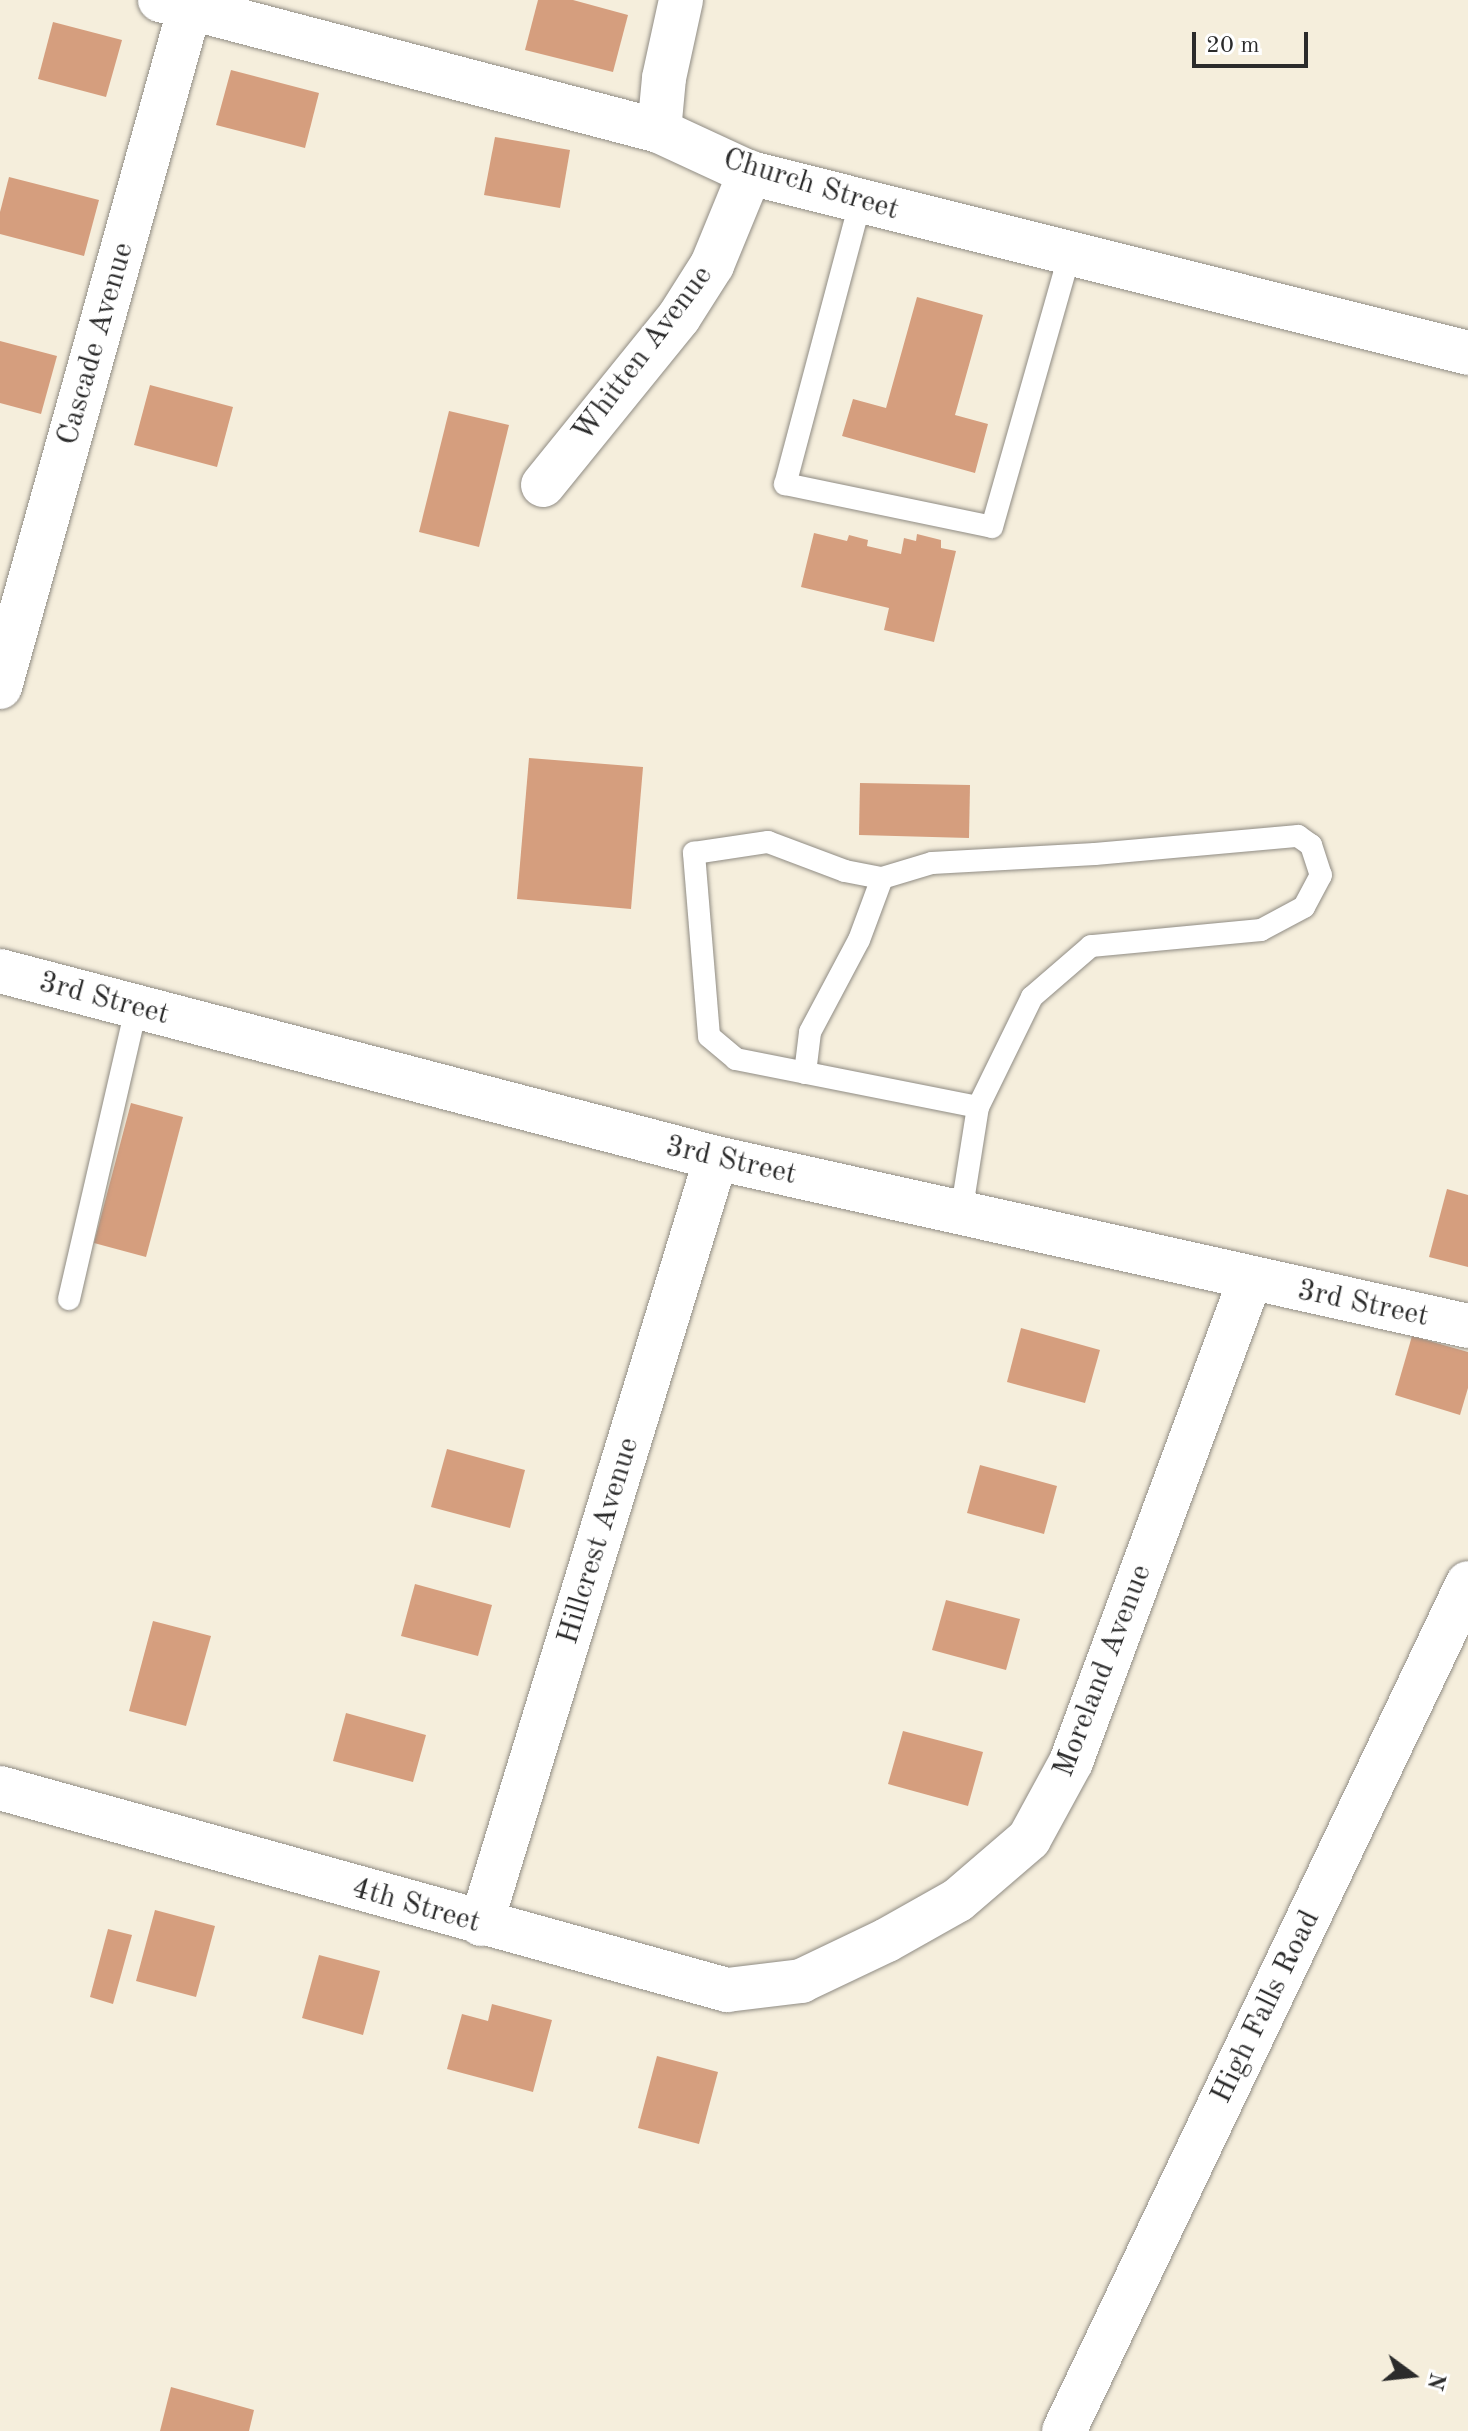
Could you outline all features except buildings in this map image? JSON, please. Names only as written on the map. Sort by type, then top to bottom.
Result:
[{"type":"street","points":[[659,131],[664,78],[681,0]]},
{"type":"street","name":"Church Street","points":[[181,2],[659,131],[750,173],[1468,353]]},
{"type":"street","name":"Cascade Avenue","points":[[0,687],[181,2]]},
{"type":"street","name":"Whitten Avenue","points":[[543,485],[679,317],[712,265],[750,173]]},
{"type":"street","name":"3rd Street","points":[[0,971],[716,1158],[1250,1280],[1468,1326]]},
{"type":"street","name":"Hillcrest Avenue","points":[[481,1924],[716,1158]]},
{"type":"street","name":"Moreland Avenue","points":[[834,1966],[958,1900],[1029,1839],[1071,1762],[1250,1280]]},
{"type":"street","name":"High Falls Road","points":[[1064,2431],[1468,1583]]},
{"type":"street","name":"4th Street","points":[[0,1788],[727,1990],[801,1981],[834,1966]]},
{"type":"lane","points":[[860,203],[785,484],[992,527],[1070,253]]},
{"type":"lane","points":[[961,1214],[978,1107],[1032,997],[1091,946],[1261,930],[1304,907],[1321,875],[1311,845],[1298,836],[1095,854],[932,863],[882,878],[845,871],[768,842],[694,853],[709,1036],[736,1059],[978,1107]]},
{"type":"lane","points":[[805,1073],[810,1032],[859,940],[882,878]]},
{"type":"lane","points":[[69,1299],[136,1008]]}]
